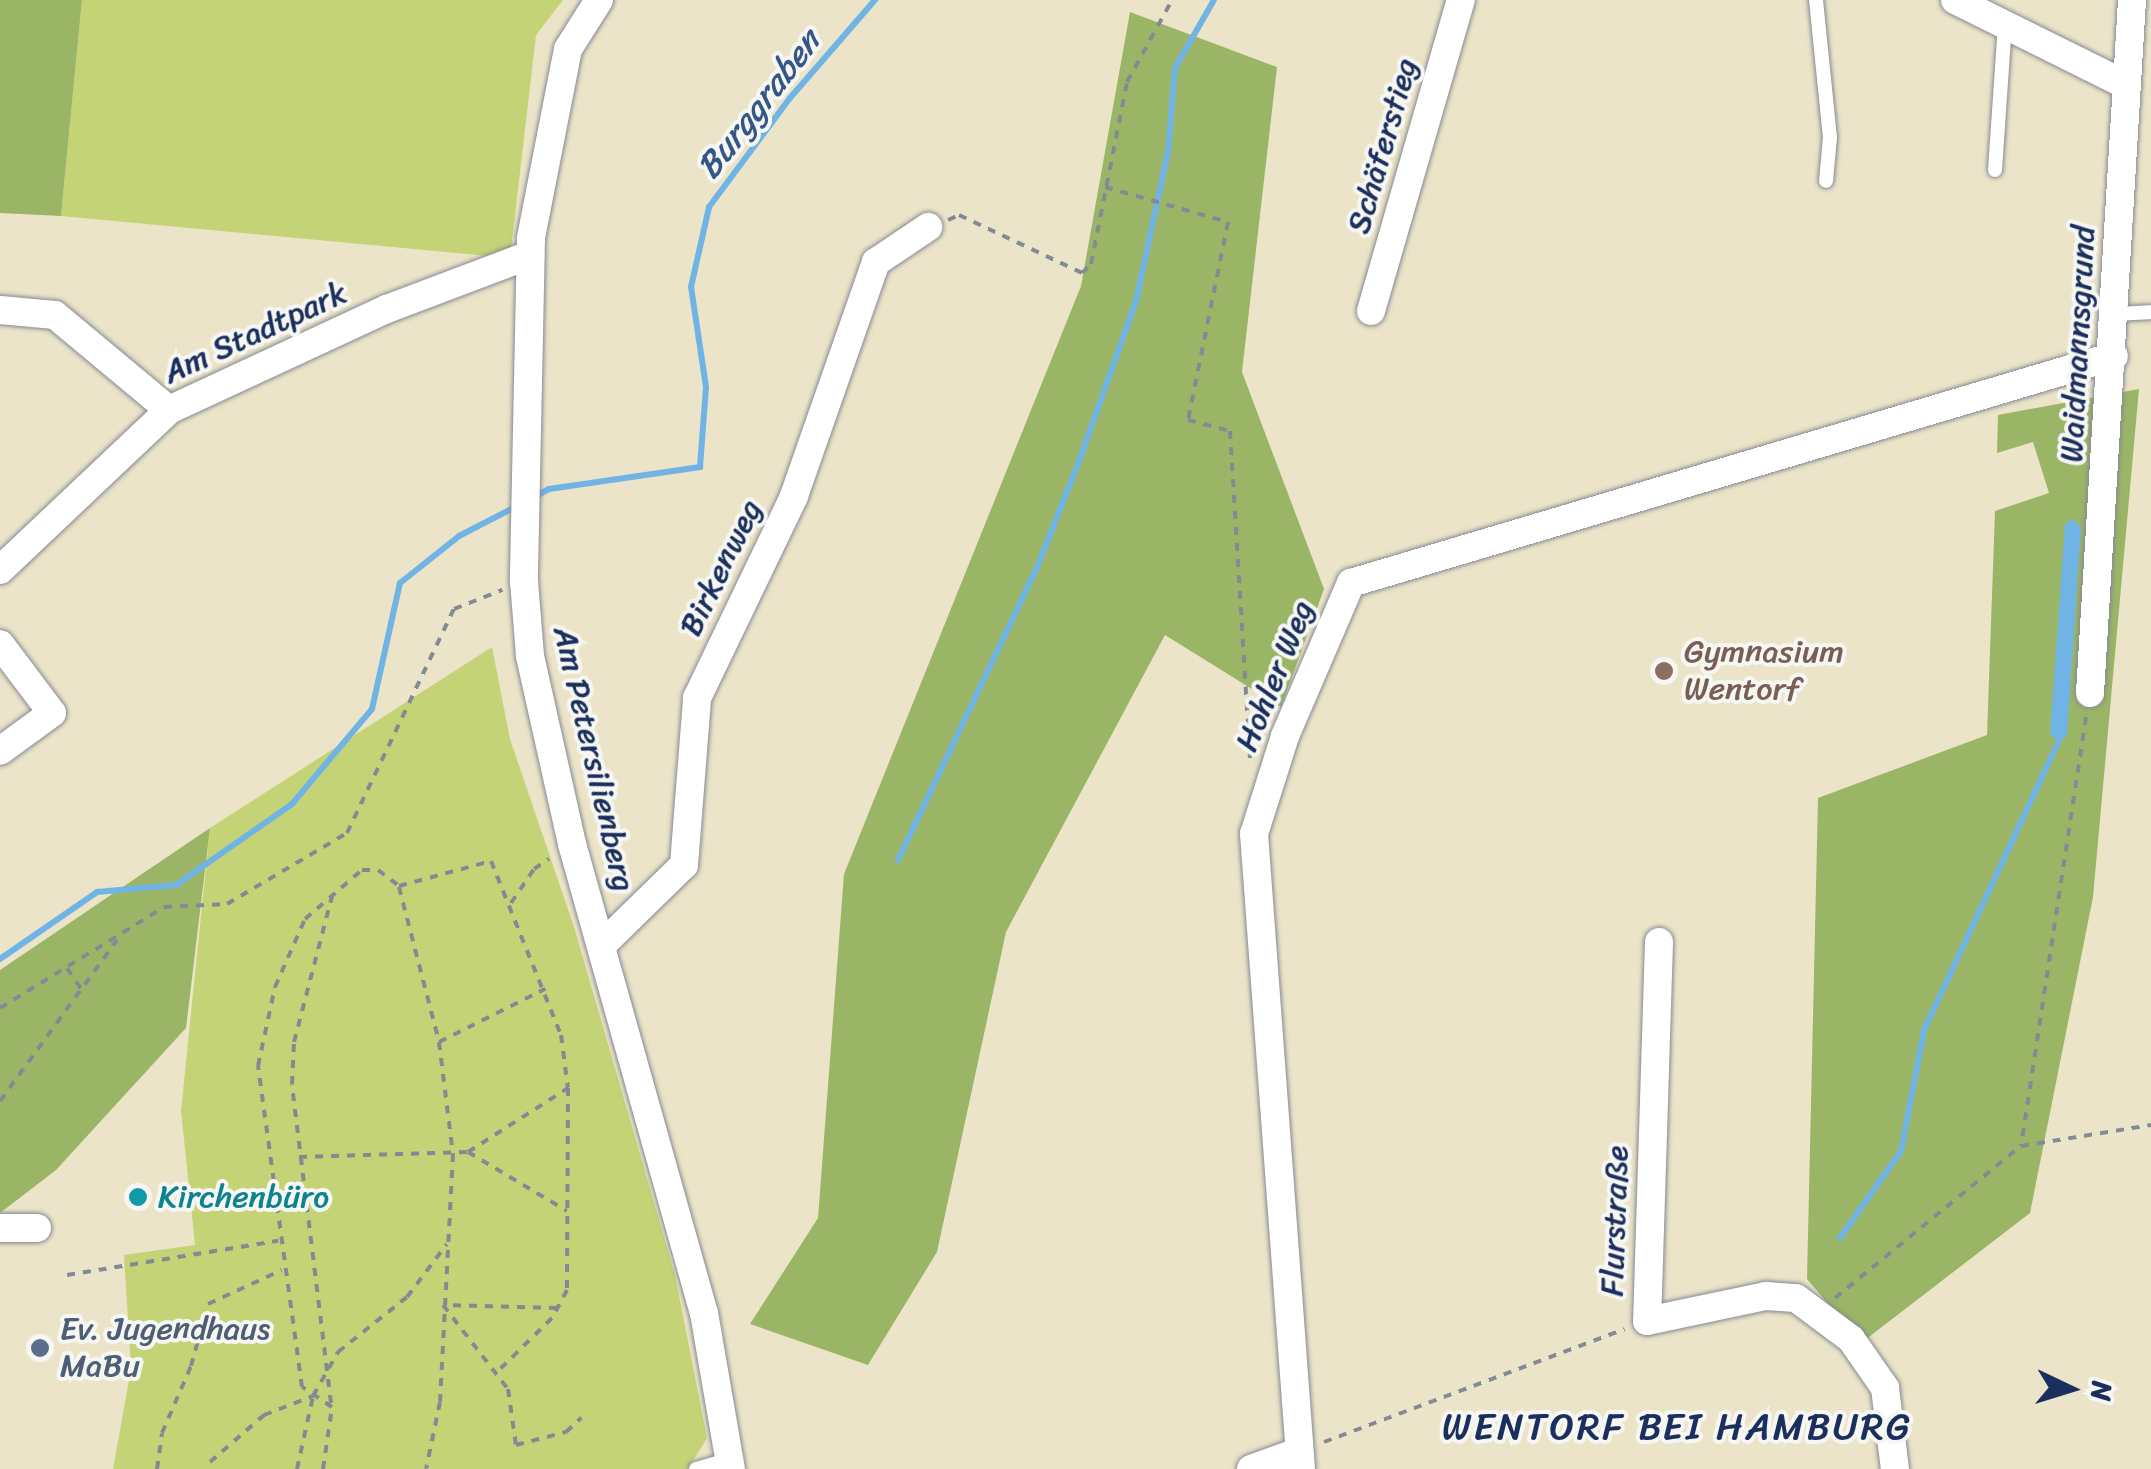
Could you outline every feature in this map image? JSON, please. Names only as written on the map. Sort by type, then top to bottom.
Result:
[{"type":"street","name":"Am Petersilienberg","points":[[599,0],[568,50],[530,254],[524,582],[530,656],[572,844],[704,1312],[730,1464]]},
{"type":"street","name":"Schäferstieg","points":[[1371,311],[1461,0]]},
{"type":"street","points":[[1955,0],[2126,85]]},
{"type":"street","name":"Waidmannsgrund","points":[[2090,692],[2116,314],[2138,128],[2126,85],[2132,0]]},
{"type":"street","name":"Birkenweg","points":[[603,944],[684,865],[697,698],[794,496],[876,262],[928,227]]},
{"type":"street","name":"Am Stadtpark","points":[[0,570],[169,410],[387,309],[530,254]]},
{"type":"street","points":[[0,310],[55,315],[169,410]]},
{"type":"street","name":"Hohler Weg","points":[[1300,1461],[1254,834],[1284,736],[1351,582],[2114,356]]},
{"type":"street","points":[[0,644],[52,714],[0,751]]},
{"type":"street","name":"Flurstraße","points":[[1659,942],[1647,1321],[1766,1296],[1796,1298],[1850,1339],[1885,1388],[1895,1469]]},
{"type":"street","points":[[0,1228],[37,1228]]},
{"type":"street","points":[[1252,1469],[1300,1461]]},
{"type":"lane","points":[[1816,0],[1830,136],[1826,181]]},
{"type":"lane","points":[[1995,170],[2006,25]]},
{"type":"lane","points":[[2116,314],[2151,312]]},
{"type":"lane","points":[[696,1469],[730,1464]]},
{"type":"path","points":[[928,227],[959,215],[1082,274],[1091,264],[1127,82],[1172,0]]},
{"type":"path","points":[[1105,187],[1228,222],[1188,420],[1230,431],[1251,776]]},
{"type":"path","points":[[0,1008],[164,907],[227,904],[347,833],[454,609],[524,582]]},
{"type":"path","points":[[2022,1146],[2090,692]]},
{"type":"path","points":[[511,903],[534,868],[555,855]]},
{"type":"path","points":[[399,886],[491,861],[562,1035],[568,1088],[567,1290],[557,1308],[498,1371]]},
{"type":"path","points":[[332,1406],[302,1387],[278,1242],[258,1066],[289,949],[305,919],[362,870],[378,870],[399,886],[439,1042],[453,1154],[440,1402],[426,1469]]},
{"type":"path","points":[[323,1469],[332,1406],[330,1376],[300,1157],[294,1042],[332,896]]},
{"type":"path","points":[[0,1101],[120,936]]},
{"type":"path","points":[[67,968],[81,990]]},
{"type":"path","points":[[439,1042],[545,989]]},
{"type":"path","points":[[300,1157],[468,1152],[568,1088]]},
{"type":"path","points":[[1815,1314],[2022,1146],[2151,1124]]},
{"type":"path","points":[[468,1152],[568,1212]]},
{"type":"path","points":[[67,1275],[278,1242]]},
{"type":"path","points":[[210,1462],[264,1415],[312,1396],[330,1376],[338,1352],[407,1296],[447,1243]]},
{"type":"path","points":[[158,1469],[162,1432],[191,1366],[208,1304],[282,1270]]},
{"type":"path","points":[[443,1306],[557,1308]]},
{"type":"path","points":[[443,1306],[498,1371],[508,1389],[516,1444],[566,1432],[581,1418]]},
{"type":"path","points":[[1300,1461],[1647,1321]]},
{"type":"path","points":[[297,1469],[312,1396]]},
{"type":"green space","points":[[0,0],[82,0],[61,216],[0,213]]},
{"type":"green space","points":[[82,0],[563,0],[536,35],[510,258],[61,216]]},
{"type":"green space","points":[[1130,12],[1277,67],[1242,372],[1324,589],[1281,707],[1165,635],[1006,932],[937,1252],[868,1365],[750,1324],[818,1218],[844,874],[1081,286]]},
{"type":"green space","points":[[2139,389],[2093,897],[2030,1213],[1861,1343],[1807,1279],[1818,798],[1987,735],[1995,511],[2049,493],[2033,442],[1997,453],[1998,415]]},
{"type":"green space","points":[[492,647],[510,739],[574,927],[675,1275],[707,1438],[688,1469],[113,1469],[131,1369],[124,1255],[195,1245],[181,1111],[210,828]]},
{"type":"green space","points":[[210,828],[186,1028],[56,1170],[0,1213],[0,970]]},
{"type":"water","points":[[2073,519],[2081,527],[2067,736],[2058,742],[2050,734],[2065,524]]},
{"type":"waterway","name":"Burggraben","points":[[534,497],[549,489],[700,467],[706,387],[691,287],[709,207],[790,98],[875,0]]},
{"type":"waterway","points":[[898,860],[1036,570],[1078,464],[1136,301],[1168,152],[1175,68],[1214,0]]},
{"type":"waterway","name":"Burggraben","points":[[0,959],[97,892],[176,885],[292,804],[372,709],[400,583],[459,536],[519,505]]},
{"type":"waterway","points":[[1840,1238],[1901,1151],[1924,1030],[2058,742]]},
{"type":"place","name":"Gymnasium Wentorf","points":[[1664,671]]},
{"type":"place","name":"Kirchenbüro","points":[[138,1197]]},
{"type":"place","name":"Ev. Jugendhaus MaBu","points":[[40,1348]]},
{"type":"district","name":"WENTORF BEI HAMBURG","points":[[1677,1427]]}]
